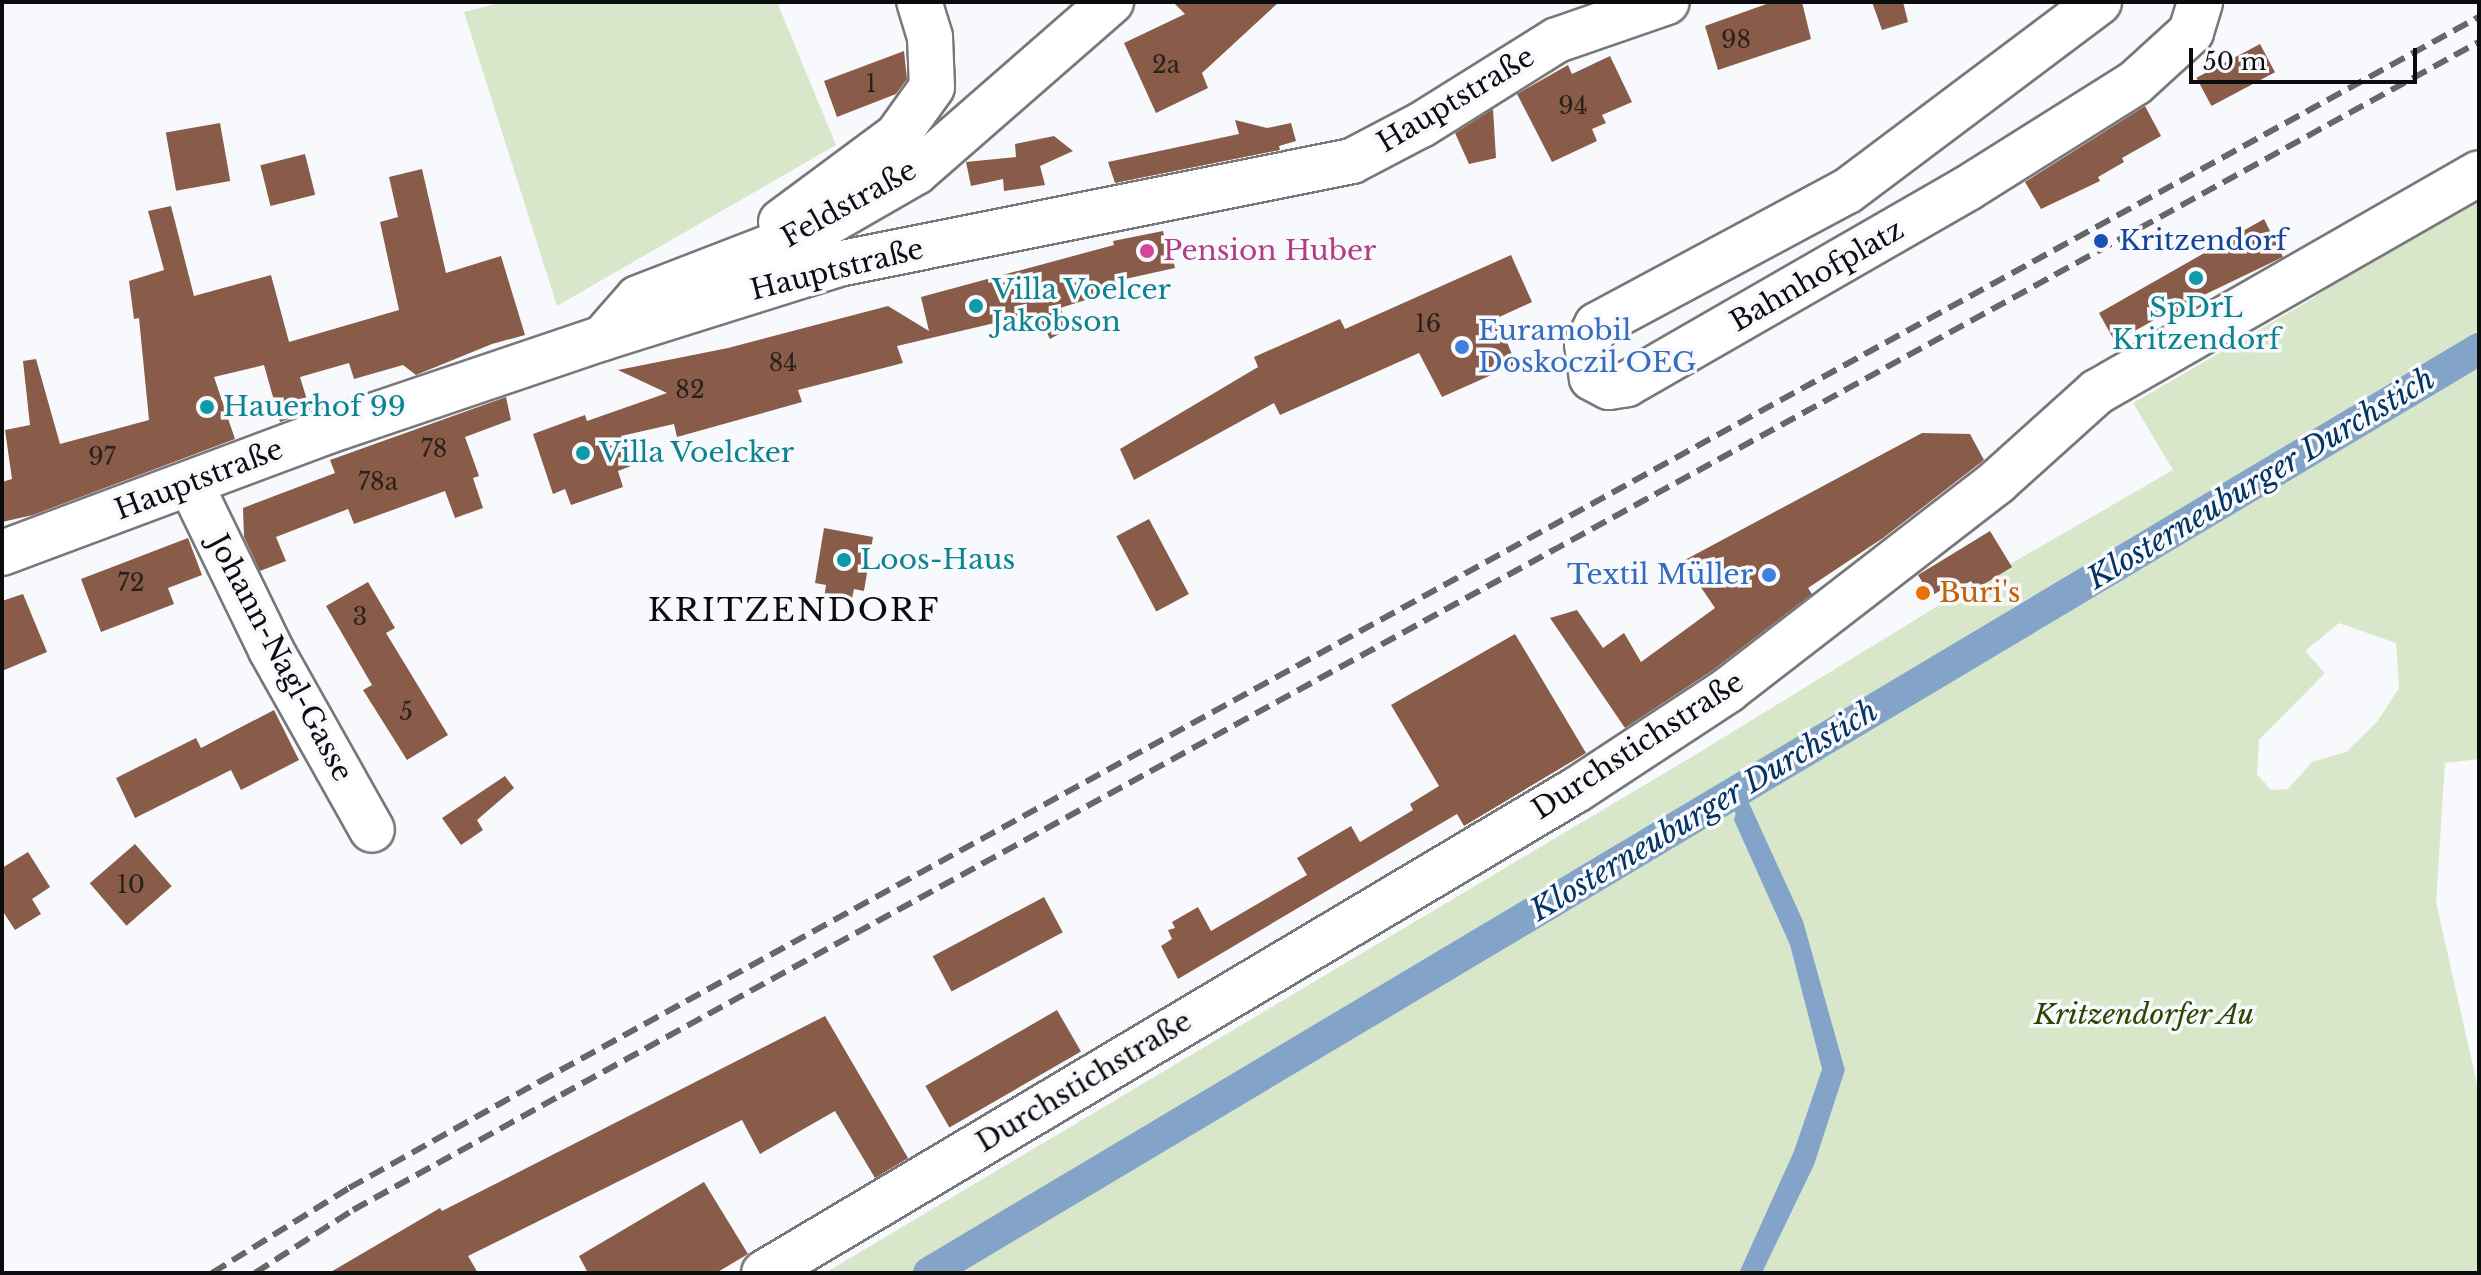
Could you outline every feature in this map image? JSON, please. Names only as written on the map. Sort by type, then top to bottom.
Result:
[{"type":"street","points":[[714,270],[897,136],[932,87],[930,37],[919,2]]},
{"type":"street","name":"Feldstraße","points":[[603,338],[638,298],[817,229],[916,172],[1111,2]]},
{"type":"street","name":"Hauptstraße","points":[[2,553],[191,485],[328,431],[603,338],[843,263],[1352,161],[1421,125],[1557,40],[1667,2]]},
{"type":"street","name":"Bahnhofplatz","points":[[2099,2],[1847,191],[1597,325],[1587,344],[1592,378],[1609,387],[1627,384],[1980,180],[2135,83],[2191,32],[2200,2]]},
{"type":"street","name":"Durchstichstraße","points":[[764,1273],[1576,790],[1728,690],[1997,482],[2097,392],[2479,173]]},
{"type":"street","name":"Johann-Nagl-Gasse","points":[[191,485],[271,650],[372,830]]},
{"type":"green space","points":[[503,2],[777,2],[836,145],[557,306],[464,12]]},
{"type":"green space","name":"Kritzendorfer Au","points":[[2479,187],[2479,759],[2445,763],[2436,902],[2479,1093],[2479,1273],[1762,1273],[1814,1165],[1845,1070],[1803,921],[1734,820],[1790,945],[1822,1069],[1794,1151],[1739,1273],[825,1273],[1695,755],[1941,604],[2173,470],[2133,403],[2307,302]],"holes":[[[2339,623],[2396,643],[2399,688],[2377,722],[2346,752],[2312,762],[2288,789],[2271,790],[2257,774],[2259,740],[2325,673],[2305,651]]]},
{"type":"water","points":[[1749,803],[1803,921],[1845,1070],[1814,1165],[1762,1273],[1739,1273],[1794,1151],[1822,1069],[1790,945],[1734,820],[1738,806]]},
{"type":"building","points":[[1173,2],[1279,2],[1202,73],[1208,88],[1156,113],[1124,43],[1185,14]]},
{"type":"building","points":[[1772,2],[1802,2],[1811,39],[1718,70],[1705,26]]},
{"type":"building","points":[[1872,2],[1903,2],[1908,22],[1882,30]]},
{"type":"building","points":[[2260,44],[2275,72],[2211,106],[2196,78]]},
{"type":"building","points":[[904,51],[907,79],[896,94],[837,117],[824,81]]},
{"type":"building","points":[[1610,56],[1632,102],[1602,115],[1606,123],[1592,129],[1597,141],[1552,162],[1517,94],[1568,65],[1572,74]]},
{"type":"building","points":[[2145,106],[2161,136],[2122,158],[2124,162],[2098,177],[2100,181],[2041,209],[2025,182]]},
{"type":"building","points":[[1493,109],[1496,158],[1469,164],[1455,133]]},
{"type":"building","points":[[1235,120],[1267,128],[1291,123],[1296,141],[1279,146],[1280,150],[1115,183],[1108,162],[1239,134]]},
{"type":"building","points":[[220,123],[230,181],[176,191],[166,133]]},
{"type":"building","points":[[1054,136],[1073,151],[1040,166],[1045,185],[1004,191],[1003,179],[971,186],[966,162],[1016,157],[1015,144]]},
{"type":"building","points":[[305,154],[315,195],[271,206],[260,165]]},
{"type":"building","points":[[422,169],[446,273],[501,256],[525,335],[492,344],[416,375],[403,365],[354,379],[349,363],[300,377],[310,410],[299,410],[299,415],[280,422],[264,365],[214,377],[235,439],[33,515],[2,522],[2,482],[12,479],[5,430],[30,425],[23,361],[36,359],[60,444],[149,420],[139,318],[134,319],[129,281],[164,270],[148,211],[171,206],[194,296],[271,275],[289,342],[399,310],[380,222],[398,217],[389,177]]},
{"type":"building","name":"SpDrL Kritzendorf","points":[[2264,219],[2283,257],[2206,294],[2174,315],[2172,310],[2115,342],[2099,313]]},
{"type":"building","points":[[1163,231],[1164,236],[1168,236],[1175,268],[1116,281],[1118,290],[1060,308],[1070,328],[1050,339],[1037,313],[897,346],[903,363],[798,390],[802,402],[677,437],[674,424],[621,436],[631,466],[618,471],[623,487],[571,505],[565,489],[553,494],[533,434],[585,415],[587,421],[667,393],[618,370],[728,348],[888,306],[929,331],[921,297],[1114,245],[1113,241]]},
{"type":"building","points":[[1511,255],[1532,302],[1497,318],[1516,364],[1442,397],[1419,353],[1280,415],[1274,403],[1134,480],[1120,449],[1258,367],[1254,357],[1340,319],[1345,329]]},
{"type":"building","points":[[506,397],[511,420],[465,437],[479,476],[473,478],[483,508],[455,518],[445,491],[354,524],[348,509],[276,537],[286,561],[260,571],[244,537],[243,508],[335,473],[330,460]]},
{"type":"building","name":"Textil Müller","points":[[1922,433],[1970,434],[1984,460],[1883,538],[1808,588],[1812,594],[1713,670],[1625,728],[1550,618],[1577,610],[1603,648],[1624,633],[1641,662],[1715,608],[1683,561]]},
{"type":"building","points":[[1149,519],[1189,594],[1156,611],[1116,536]]},
{"type":"building","name":"Loos-Haus","points":[[824,528],[873,537],[864,591],[854,589],[851,603],[824,598],[826,585],[815,583]]},
{"type":"building","points":[[1990,531],[2012,567],[1976,589],[1971,581],[1950,593],[1948,586],[1931,596],[1918,575]]},
{"type":"building","points":[[188,538],[202,575],[168,588],[174,604],[101,632],[81,579]]},
{"type":"building","points":[[368,582],[395,628],[386,633],[448,735],[407,760],[363,690],[372,685],[326,606]]},
{"type":"building","points":[[23,594],[47,652],[2,671],[2,601]]},
{"type":"building","points":[[1515,634],[1586,753],[1464,826],[1457,814],[1178,979],[1161,946],[1172,939],[1168,930],[1175,928],[1172,922],[1198,907],[1211,931],[1307,875],[1297,858],[1351,826],[1360,842],[1413,810],[1410,804],[1439,786],[1391,705]]},
{"type":"building","points":[[274,710],[299,760],[241,790],[231,770],[135,818],[116,778],[196,738],[201,748]]},
{"type":"building","points":[[505,776],[514,788],[477,820],[483,830],[461,845],[442,818]]},
{"type":"building","points":[[135,844],[172,886],[126,926],[90,883]]},
{"type":"building","points":[[28,852],[50,887],[32,899],[41,914],[15,930],[2,910],[2,868]]},
{"type":"building","points":[[1044,897],[1063,932],[952,991],[933,956]]},
{"type":"building","points":[[1057,1010],[1081,1052],[949,1128],[925,1086]]},
{"type":"building","points":[[825,1016],[908,1158],[875,1178],[835,1111],[760,1154],[742,1120],[468,1256],[478,1273],[329,1273],[440,1208],[442,1211]]},
{"type":"building","points":[[704,1182],[748,1254],[716,1273],[588,1273],[579,1256]]},
{"type":"waterway","name":"Klosterneuburger Durchstich","points":[[929,1273],[2479,349]]},
{"type":"waterway","points":[[1732,795],[1741,815]]},
{"type":"railway","points":[[212,1273],[349,1188],[539,1082],[2479,17]]},
{"type":"railway","points":[[255,1273],[353,1210],[2479,42]]},
{"type":"place","name":"Kritzendorf","points":[[2101,241]]},
{"type":"place","name":"Pension Huber","points":[[1147,251]]},
{"type":"place","name":"SpDrL Kritzendorf","points":[[2196,278]]},
{"type":"place","name":"Villa Voelcer Jakobson","points":[[976,306]]},
{"type":"place","name":"Euramobil Doskoczil OEG","points":[[1462,347]]},
{"type":"place","name":"Hauerhof 99","points":[[207,407]]},
{"type":"place","name":"Villa Voelcker","points":[[583,453]]},
{"type":"place","name":"Loos-Haus","points":[[844,560]]},
{"type":"place","name":"Textil Müller","points":[[1769,575]]},
{"type":"place","name":"Buri's","points":[[1923,593]]},
{"type":"district","name":"KRITZENDORF","points":[[794,610]]}]
